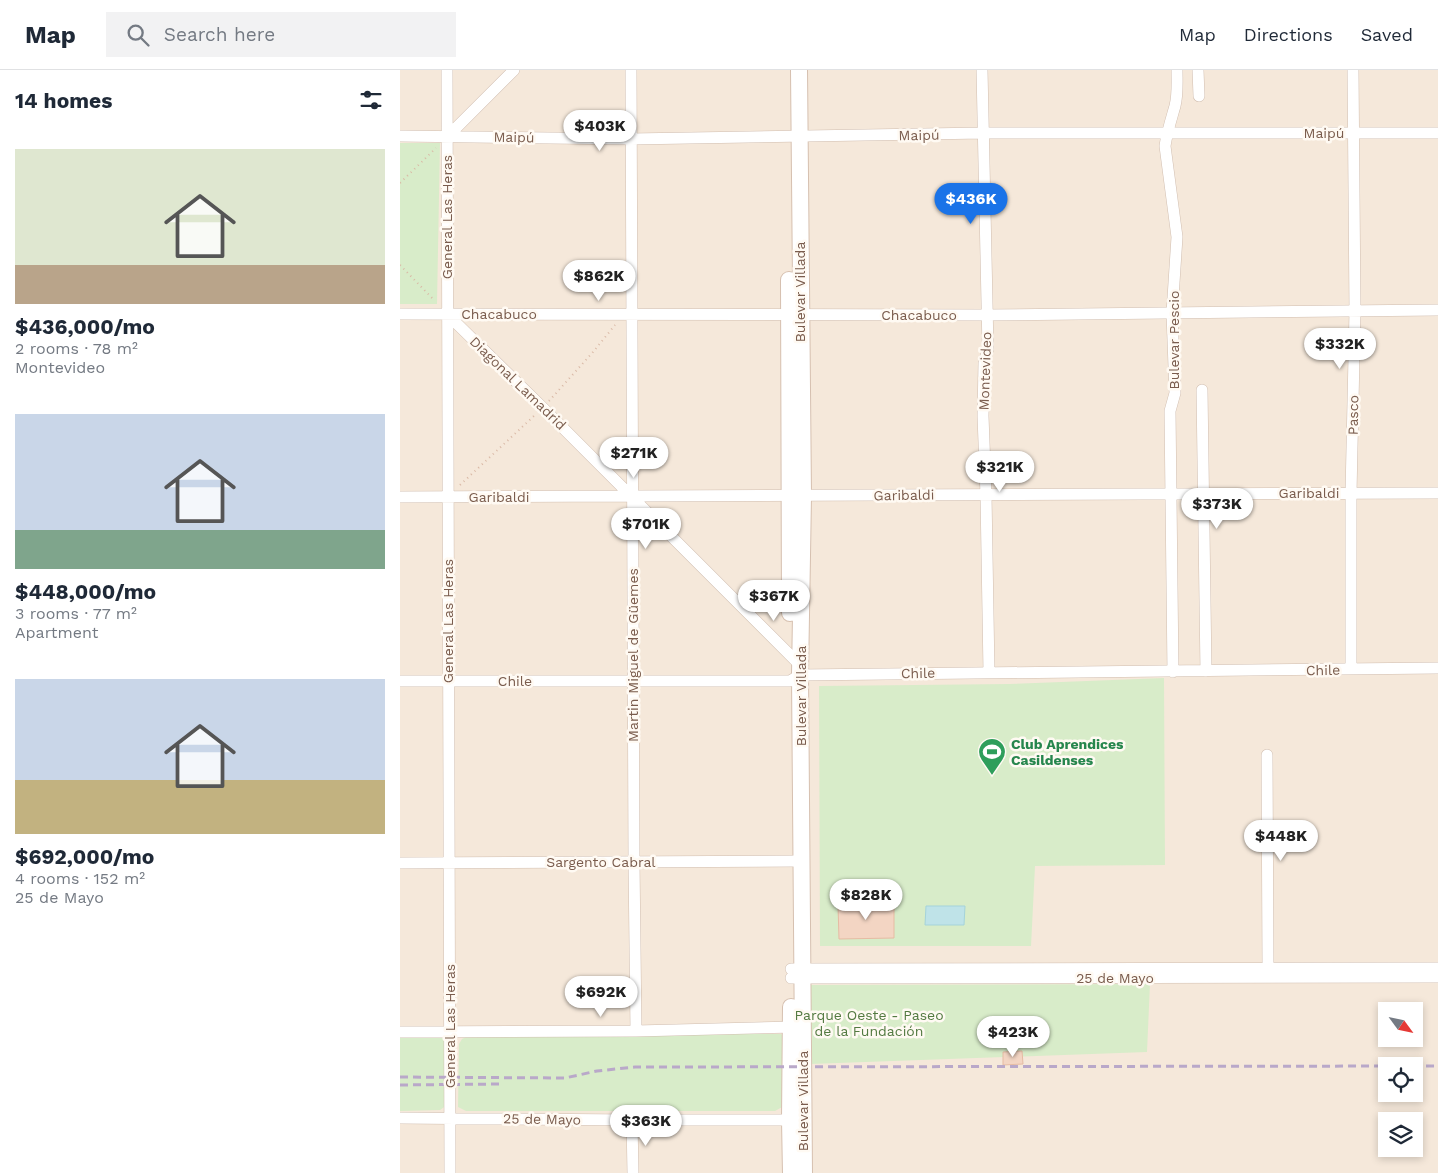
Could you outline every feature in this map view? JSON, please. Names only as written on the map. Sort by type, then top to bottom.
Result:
[{"type":"main road","name":"Bulevar Villada","points":[[789,70],[794,137],[797,973],[797,1119],[791,1173]]},
{"type":"main road","name":"Bulevar Villada","points":[[794,137],[799,70]]},
{"type":"main road","name":"Bulevar Villada","points":[[797,1119],[804,1173]]},
{"type":"street","name":"General Las Heras","points":[[447,70],[450,1173]]},
{"type":"street","points":[[447,136],[514,70]]},
{"type":"street","name":"Martin Miguel de Güemes","points":[[631,70],[636,1031]]},
{"type":"street","name":"Montevideo","points":[[982,70],[988,349],[984,363],[984,416],[989,672]]},
{"type":"street","name":"Bulevar Pescio","points":[[1172,672],[1170,411],[1175,393],[1172,313],[1177,238],[1165,146],[1175,106],[1178,70]]},
{"type":"street","points":[[1198,70],[1199,96]]},
{"type":"street","name":"Pasco","points":[[1350,670],[1355,311],[1353,70]]},
{"type":"street","name":"Maipú","points":[[400,136],[631,139],[1167,132],[1438,132]]},
{"type":"street","name":"Chacabuco","points":[[400,314],[986,315],[1438,310]]},
{"type":"street","name":"Diagonal Lamadrid","points":[[447,314],[632,497],[795,669]]},
{"type":"street","name":"Bulevar Pescio","points":[[1202,390],[1206,671]]},
{"type":"street","name":"Garibaldi","points":[[400,497],[1438,493]]},
{"type":"street","name":"Chile","points":[[400,681],[633,681],[795,669],[1172,672],[1438,668]]},
{"type":"street","points":[[1267,755],[1268,968]]},
{"type":"street","name":"Sargento Cabral","points":[[400,863],[796,861]]},
{"type":"street","name":"25 de Mayo","points":[[797,973],[1438,968]]},
{"type":"street","name":"25 de Mayo","points":[[797,973],[1438,977]]},
{"type":"street","points":[[400,1032],[636,1031],[797,1027]]},
{"type":"street","name":"25 de Mayo","points":[[400,1118],[797,1119]]},
{"type":"street","points":[[632,1120],[633,1173]]},
{"type":"path","points":[[400,183],[436,148]]},
{"type":"path","points":[[400,265],[434,300]]},
{"type":"shaded area","points":[[400,70],[1438,70],[1438,1173],[400,1173]]},
{"type":"green space","points":[[400,143],[440,143],[437,304],[400,304]]},
{"type":"green space","name":"Club Aprendices Casildenses","points":[[1164,678],[1165,865],[1035,866],[1031,946],[820,946],[819,686],[1009,684]]},
{"type":"green space","name":"Parque Oeste - Paseo de la Fundación","points":[[1150,984],[1147,1052],[810,1064],[811,985]]},
{"type":"green space","points":[[781,1034],[785,1037],[784,1106],[775,1111],[466,1111],[458,1107],[459,1044],[462,1039],[470,1035]]},
{"type":"green space","points":[[400,1035],[440,1035],[447,1042],[447,1105],[440,1110],[400,1111]]},
{"type":"water","points":[[926,906],[965,906],[964,925],[925,925]]},
{"type":"building","points":[[894,904],[894,938],[839,939],[838,905]]},
{"type":"building","points":[[1022,1051],[1023,1064],[1003,1065],[1003,1052]]},
{"type":"railway","points":[[400,1077],[565,1078],[597,1071],[635,1067],[1438,1066]]},
{"type":"railway","points":[[400,1085],[500,1084]]},
{"type":"place","name":"Club Aprendices Casildenses","points":[[992,776]]}]
